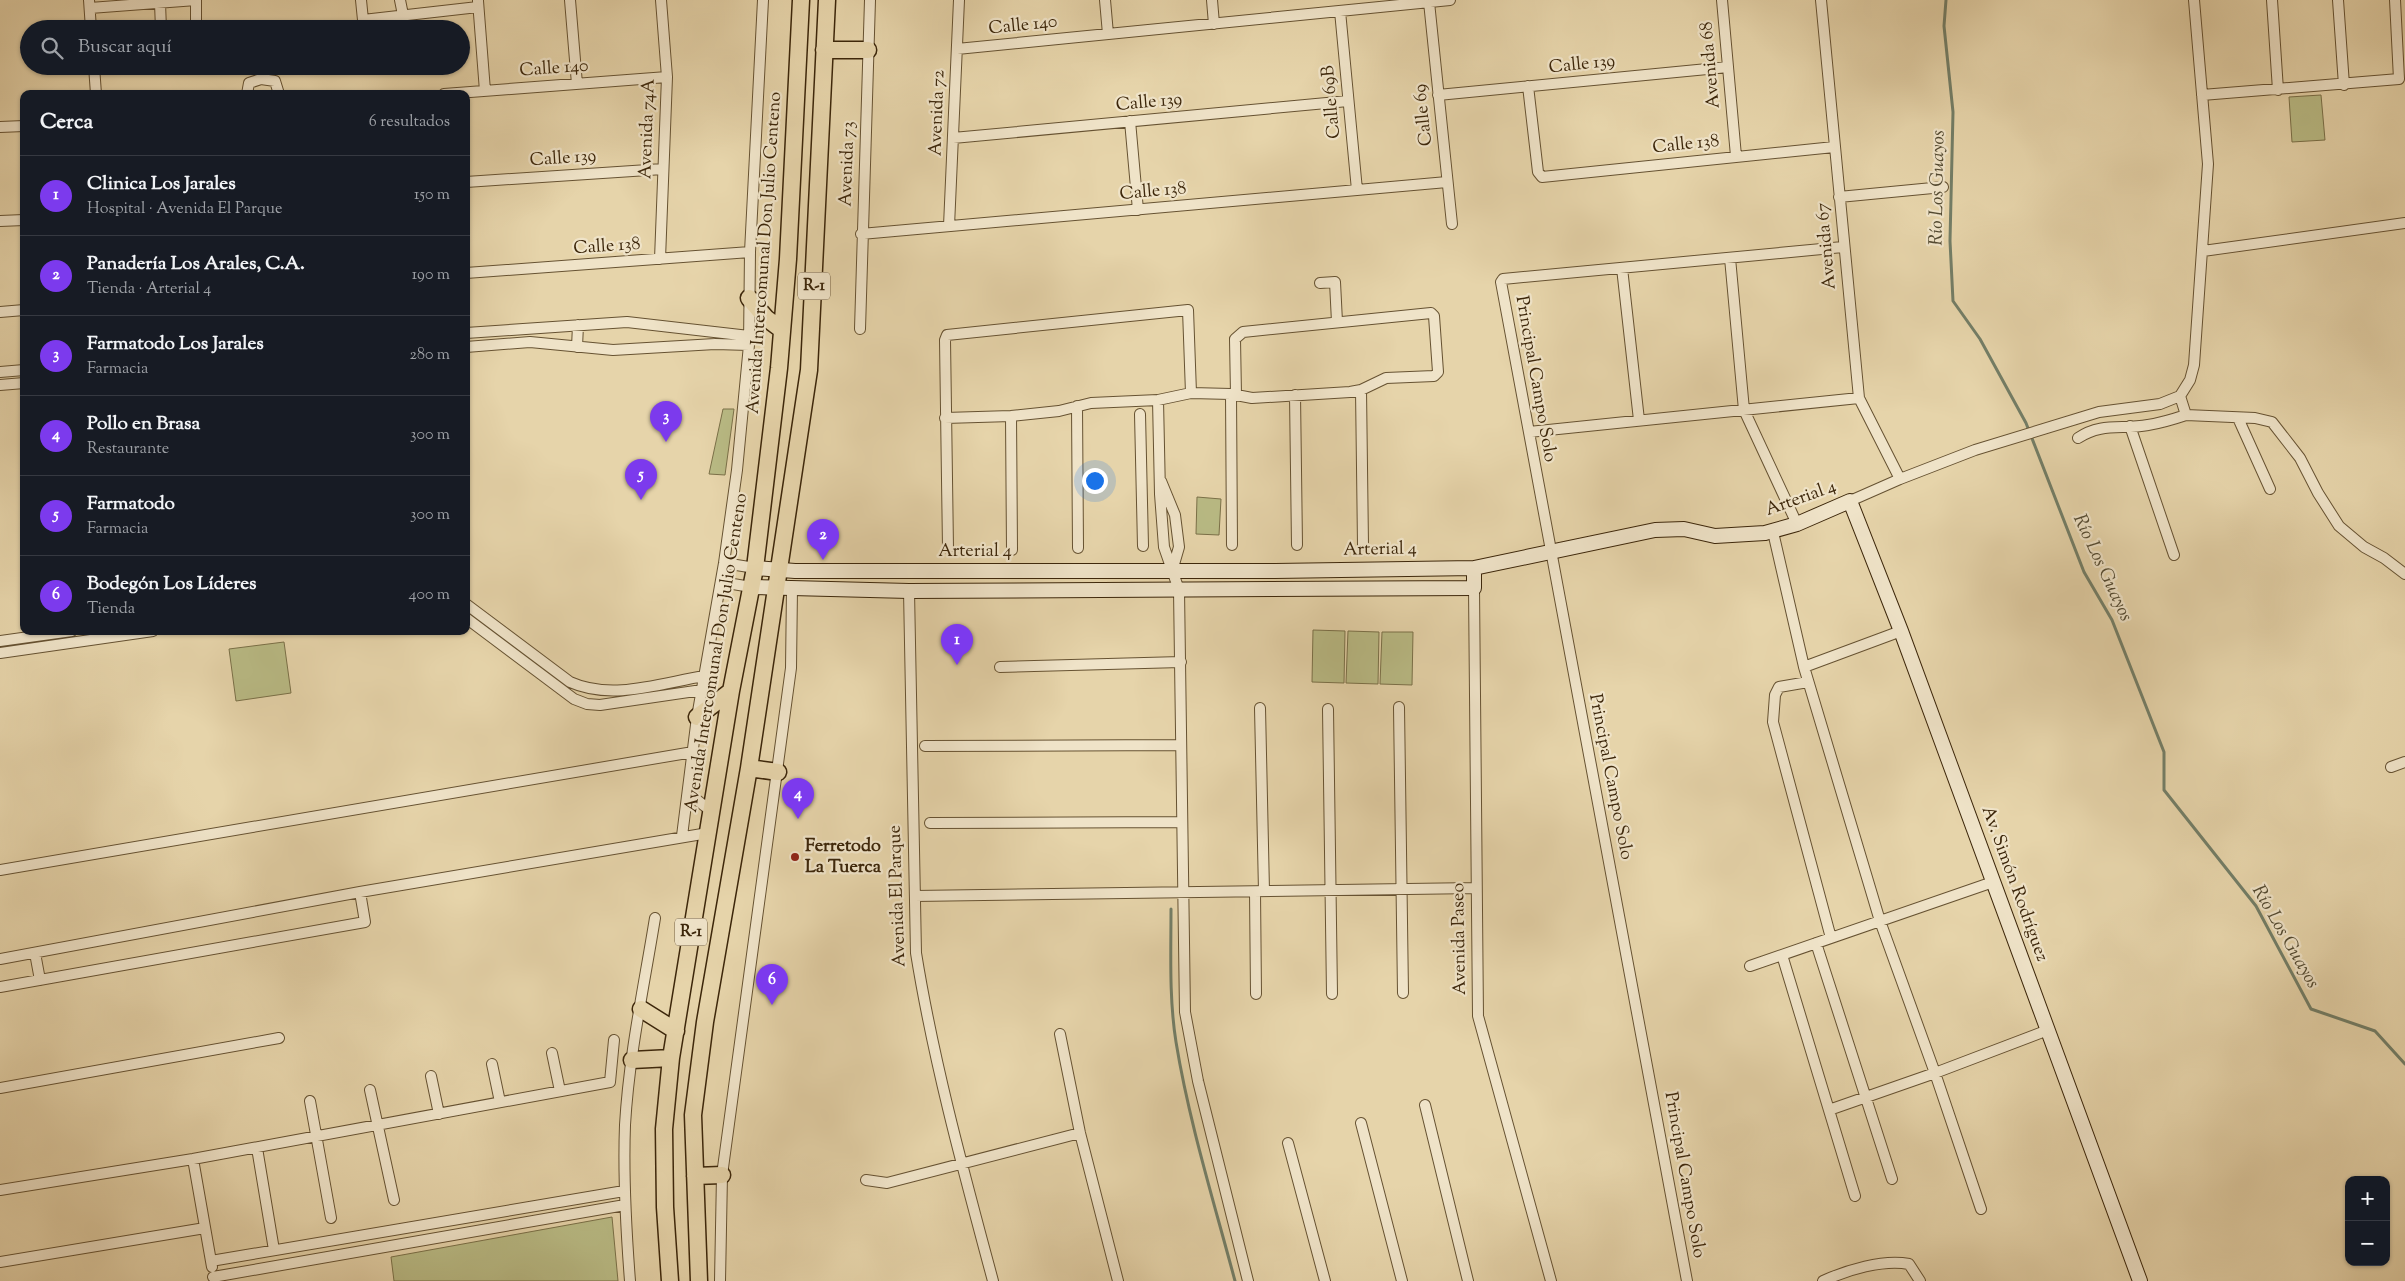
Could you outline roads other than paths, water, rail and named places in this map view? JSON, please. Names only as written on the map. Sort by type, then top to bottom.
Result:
[{"type":"main road","name":"Avenida Intercomunal Don Julio Centeno","points":[[670,1281],[665,1207],[664,1129],[671,1058],[711,811],[755,568],[782,330],[788,259],[801,0]]},
{"type":"main road","name":"R-1","points":[[699,1281],[693,1115],[704,1022],[749,768],[785,589],[780,571],[809,370],[827,0]]},
{"type":"main road","points":[[824,50],[868,50]]},
{"type":"main road","points":[[750,298],[766,318],[782,330]]},
{"type":"main road","points":[[697,717],[732,691]]},
{"type":"main road","points":[[749,768],[778,772]]},
{"type":"main road","points":[[640,1010],[676,1031]]},
{"type":"main road","points":[[632,1060],[671,1058]]},
{"type":"main road","points":[[694,1176],[722,1175]]},
{"type":"street","points":[[90,20],[89,4],[160,3],[196,0],[196,20]]},
{"type":"street","points":[[361,0],[363,20],[478,3],[485,91]]},
{"type":"street","points":[[400,0],[403,15]]},
{"type":"street","points":[[570,0],[577,84]]},
{"type":"street","name":"Avenida 74A","points":[[660,259],[667,77],[661,0]]},
{"type":"street","name":"Avenida Intercomunal Don Julio Centeno","points":[[682,836],[697,717],[721,582],[737,470],[749,340],[750,252],[763,0]]},
{"type":"street","name":"Avenida 73","points":[[860,329],[861,234],[870,0]]},
{"type":"street","name":"Avenida 72","points":[[949,226],[959,0]]},
{"type":"street","points":[[1105,0],[1108,34]]},
{"type":"street","points":[[1212,0],[1214,24]]},
{"type":"street","name":"Calle 140","points":[[957,49],[1450,0]]},
{"type":"street","name":"Avenida 68","points":[[1722,0],[1736,156]]},
{"type":"street","name":"Avenida 67","points":[[1821,0],[1843,247],[1859,398],[1900,479]]},
{"type":"street","points":[[2186,415],[2180,396],[2190,380],[2194,366],[2208,164],[2194,0]]},
{"type":"street","points":[[2272,0],[2278,90]]},
{"type":"street","points":[[2338,0],[2344,85]]},
{"type":"street","points":[[2202,95],[2397,80],[2400,77],[2395,0]]},
{"type":"street","name":"Calle 69","points":[[1429,2],[1452,224]]},
{"type":"street","points":[[160,3],[161,20]]},
{"type":"street","name":"Calle 69B","points":[[1340,11],[1357,190]]},
{"type":"street","name":"Calle 139","points":[[1438,95],[1728,67]]},
{"type":"street","points":[[95,75],[96,90]]},
{"type":"street","name":"Calle 140","points":[[470,92],[667,77]]},
{"type":"street","points":[[248,90],[250,83],[266,79],[275,81],[278,90]]},
{"type":"street","name":"Calle 138","points":[[1528,86],[1538,172],[1542,177],[1834,147]]},
{"type":"street","name":"Calle 139","points":[[953,138],[1348,100]]},
{"type":"street","points":[[1130,121],[1138,210]]},
{"type":"street","points":[[0,127],[20,126]]},
{"type":"street","name":"Calle 139","points":[[470,182],[662,169]]},
{"type":"street","name":"Calle 138","points":[[861,234],[1448,182]]},
{"type":"street","points":[[1839,197],[1943,187]]},
{"type":"street","points":[[0,222],[20,220]]},
{"type":"street","points":[[2203,251],[2405,222]]},
{"type":"street","points":[[1639,420],[1622,268],[1843,247]]},
{"type":"street","name":"Calle 138","points":[[470,274],[750,252]]},
{"type":"street","points":[[1730,258],[1744,410],[1797,524]]},
{"type":"street","name":"Principal Campo Solo","points":[[1622,268],[1503,279],[1501,282],[1687,1281]]},
{"type":"street","points":[[1320,283],[1335,282],[1337,322]]},
{"type":"street","points":[[0,312],[20,310]]},
{"type":"street","points":[[948,548],[945,418],[945,340],[947,335],[1186,310],[1189,311],[1191,393]]},
{"type":"street","points":[[945,418],[1011,416],[1059,411],[1091,403],[1158,400],[1191,393],[1233,394],[1252,398],[1361,390],[1386,378],[1434,376],[1437,374],[1434,316],[1431,314],[1242,332],[1235,339],[1233,394],[1232,545]]},
{"type":"street","points":[[470,333],[627,322],[749,340]]},
{"type":"street","points":[[577,347],[578,325]]},
{"type":"street","points":[[470,347],[530,342],[613,350],[749,340]]},
{"type":"street","points":[[0,372],[20,370]]},
{"type":"street","points":[[0,385],[20,383]]},
{"type":"street","points":[[1361,390],[1363,545]]},
{"type":"street","points":[[1295,395],[1297,545]]},
{"type":"street","name":"Arterial 4","points":[[724,563],[780,571],[1172,571],[1474,568],[1655,530],[1684,529],[1715,536],[1773,532],[1797,524],[1900,479],[1975,450],[2015,440],[2055,425],[2099,412],[2160,404],[2180,396]]},
{"type":"street","points":[[1529,432],[1859,398]]},
{"type":"street","points":[[1158,400],[1164,547],[1179,590],[1185,1012],[1190,1043],[1248,1281]]},
{"type":"street","points":[[1076,406],[1078,548]]},
{"type":"street","points":[[1140,414],[1142,546]]},
{"type":"street","points":[[2078,438],[2111,426],[2146,426],[2186,415],[2272,422],[2300,458],[2318,493],[2339,526],[2364,548],[2384,558],[2405,574]]},
{"type":"street","points":[[1011,416],[1012,550]]},
{"type":"street","points":[[2238,418],[2270,489]]},
{"type":"street","points":[[2130,426],[2174,555]]},
{"type":"street","points":[[1141,455],[1160,455]]},
{"type":"street","points":[[1161,480],[1175,515],[1179,547],[1172,571]]},
{"type":"street","name":"Av. Simón Rodríguez","points":[[1850,501],[1901,631],[2140,1281]]},
{"type":"street","points":[[1773,532],[1808,682],[1880,921],[1936,1073],[1981,1209]]},
{"type":"street","points":[[721,582],[751,587],[785,589],[909,591],[1474,588],[1474,568]]},
{"type":"street","points":[[909,571],[909,591]]},
{"type":"street","name":"Avenida Paseo","points":[[1474,588],[1478,1016],[1551,1281]]},
{"type":"street","points":[[720,1281],[722,1175],[791,668],[785,589]]},
{"type":"street","name":"Avenida El Parque","points":[[909,591],[916,953],[921,984],[962,1165],[993,1281]]},
{"type":"street","points":[[470,607],[570,682],[584,688],[611,692],[704,676]]},
{"type":"street","points":[[470,621],[574,699],[587,704],[600,705],[702,690]]},
{"type":"street","points":[[1804,667],[1901,631]]},
{"type":"street","points":[[0,641],[43,635]]},
{"type":"street","points":[[0,653],[125,635]]},
{"type":"street","points":[[1000,667],[1181,662]]},
{"type":"street","points":[[1808,682],[1779,687],[1775,695],[1773,722],[1831,938]]},
{"type":"street","points":[[1399,707],[1403,993]]},
{"type":"street","points":[[1256,994],[1260,892],[1260,708]]},
{"type":"street","points":[[1328,709],[1332,994]]},
{"type":"street","points":[[925,746],[1181,745]]},
{"type":"street","points":[[0,870],[693,752]]},
{"type":"street","points":[[2391,767],[2405,762]]},
{"type":"street","points":[[688,792],[711,811]]},
{"type":"street","points":[[930,823],[1181,822]]},
{"type":"street","points":[[0,959],[360,892],[708,833]]},
{"type":"street","points":[[1750,966],[1993,882]]},
{"type":"street","points":[[916,896],[1476,888]]},
{"type":"street","points":[[0,987],[365,922],[360,892]]},
{"type":"street","points":[[630,1281],[624,1205],[625,1124],[632,1060],[655,918]]},
{"type":"street","points":[[1816,943],[1892,1179]]},
{"type":"street","points":[[35,953],[40,980]]},
{"type":"street","points":[[1782,955],[1855,1196]]},
{"type":"street","points":[[1829,1110],[1936,1073],[2048,1030]]},
{"type":"street","points":[[1060,1034],[1080,1134],[1118,1281]]},
{"type":"street","points":[[0,1088],[279,1038]]},
{"type":"street","points":[[0,1190],[257,1148],[610,1082],[614,1040]]},
{"type":"street","points":[[552,1053],[560,1091]]},
{"type":"street","points":[[492,1064],[500,1102]]},
{"type":"street","points":[[431,1076],[439,1114]]},
{"type":"street","points":[[370,1090],[394,1200]]},
{"type":"street","points":[[310,1101],[331,1218]]},
{"type":"street","points":[[1425,1105],[1468,1281]]},
{"type":"street","points":[[1361,1123],[1402,1281]]},
{"type":"street","points":[[866,1180],[888,1183],[1080,1134]]},
{"type":"street","points":[[1288,1143],[1325,1281]]},
{"type":"street","points":[[257,1148],[274,1250]]},
{"type":"street","points":[[193,1159],[214,1279],[398,1244],[624,1205]]},
{"type":"street","points":[[211,1261],[624,1191]]},
{"type":"street","points":[[0,1262],[205,1228]]},
{"type":"street","points":[[395,1230],[398,1244]]},
{"type":"street","points":[[1823,1281],[1872,1266],[1900,1262],[1910,1264],[1920,1281]]},
{"type":"waterway","name":"Río Los Guayos","points":[[1946,0],[1944,26],[1953,112],[1950,241],[1953,301],[1980,339],[2026,423],[2084,572],[2112,620],[2164,752],[2164,790],[2256,906],[2311,1009],[2375,1031],[2405,1064]]},
{"type":"waterway","points":[[1171,909],[1171,992],[1181,1072],[1235,1281]]},
{"type":"place","name":"Farmatodo Los Jarales","points":[[666,442]]},
{"type":"place","name":"Farmatodo","points":[[641,500]]},
{"type":"place","name":"Panadería Los Arales, C.A.","points":[[823,560]]},
{"type":"place","name":"Clinica Los Jarales","points":[[957,665]]},
{"type":"place","name":"Pollo en Brasa","points":[[798,819]]},
{"type":"place","name":"Ferretodo La Tuerca","points":[[795,857]]},
{"type":"place","name":"Bodegón Los Líderes","points":[[772,1005]]}]
